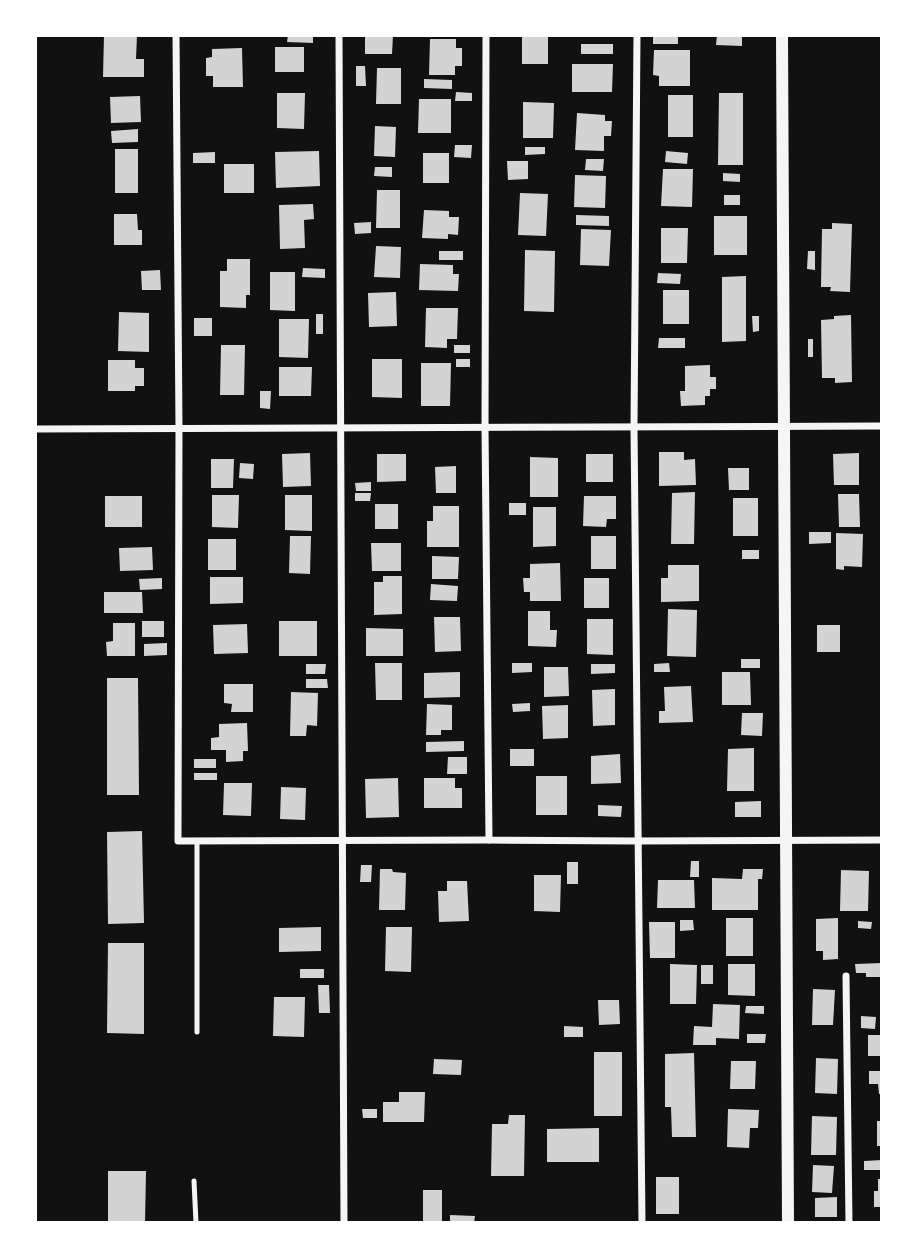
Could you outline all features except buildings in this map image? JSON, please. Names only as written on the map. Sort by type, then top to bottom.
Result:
[{"type":"street","points":[[176,35],[178,841],[882,840]]},
{"type":"street","points":[[339,35],[344,1223]]},
{"type":"street","points":[[486,35],[485,427],[489,840]]},
{"type":"street","points":[[637,35],[634,427],[642,1223]]},
{"type":"street","points":[[782,35],[788,1223]]},
{"type":"street","points":[[35,429],[882,426]]},
{"type":"street","points":[[846,976],[849,1223]]},
{"type":"lane","points":[[197,841],[197,1032]]},
{"type":"lane","points":[[194,1181],[196,1223]]}]
